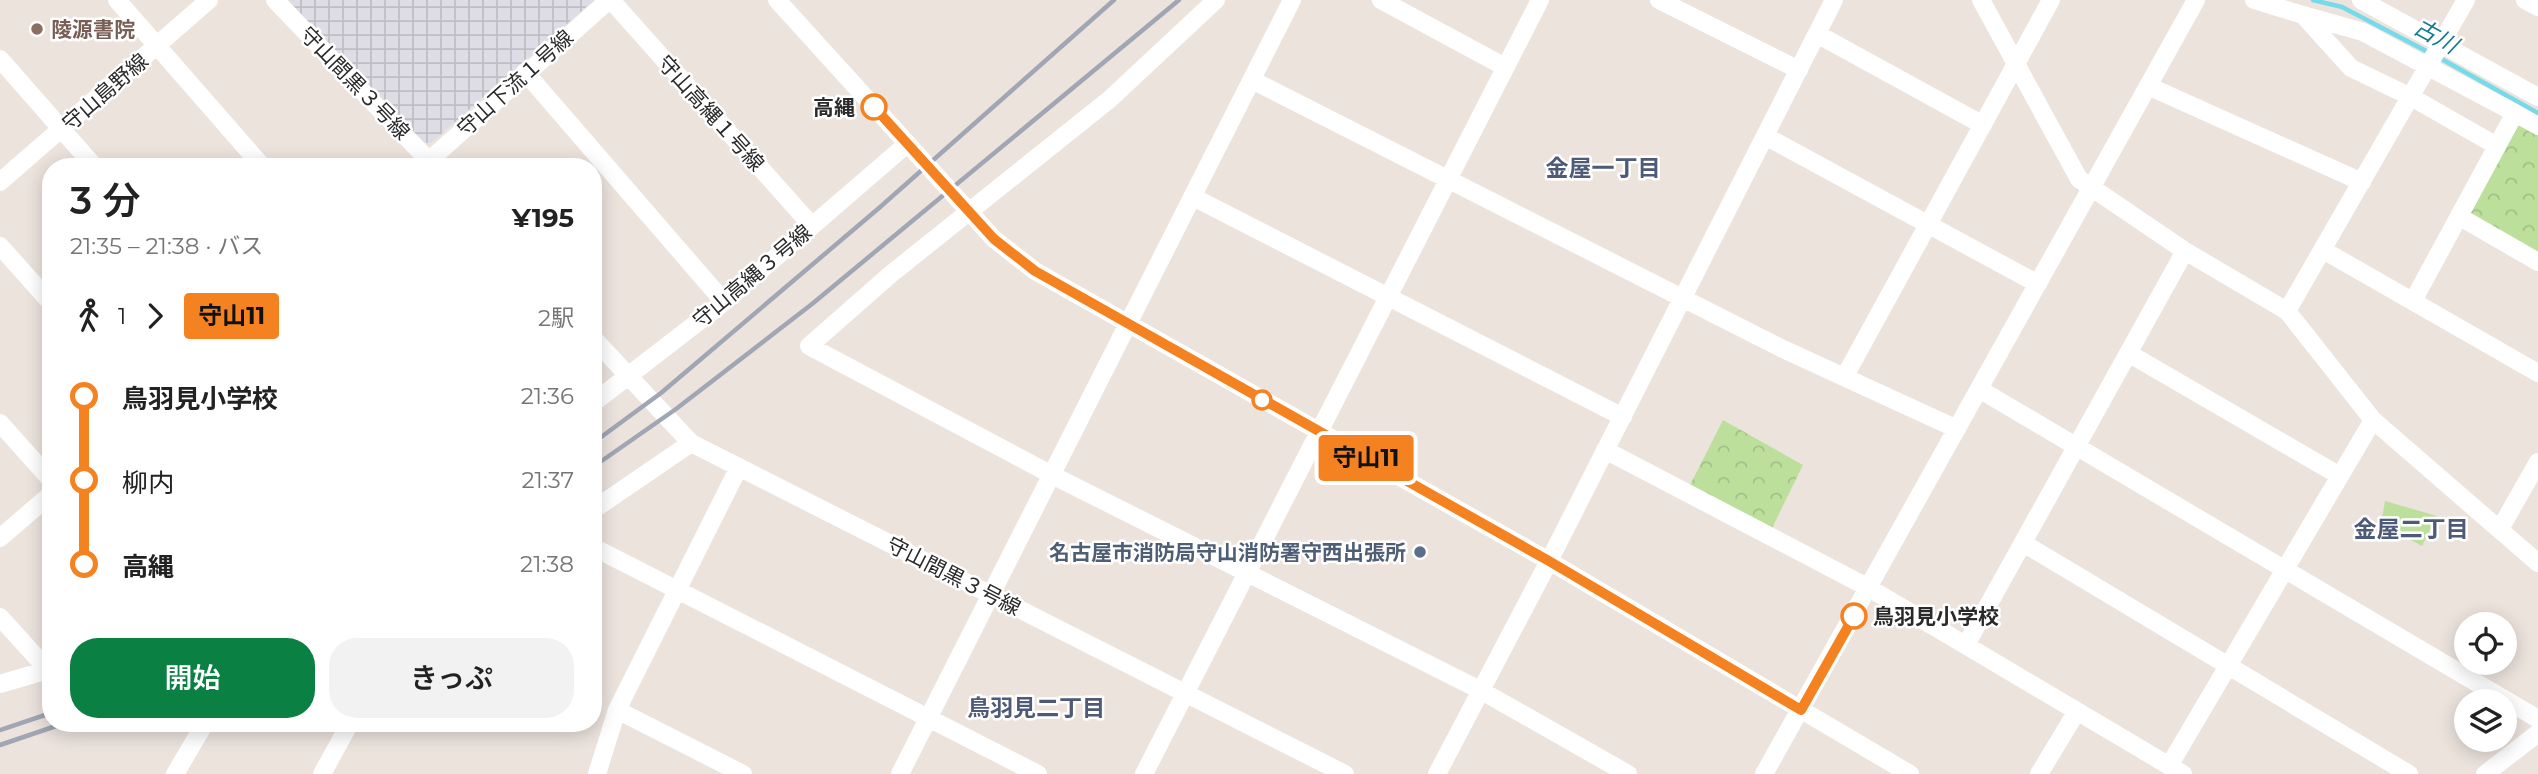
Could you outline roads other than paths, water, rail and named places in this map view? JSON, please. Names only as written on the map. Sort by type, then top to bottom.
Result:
[{"type":"street","points":[[117,0],[255,158]]},
{"type":"street","name":"守山島野線","points":[[0,182],[209,0]]},
{"type":"street","name":"守山間黒３号線","points":[[275,0],[423,158]]},
{"type":"street","name":"守山下流１号線","points":[[435,158],[524,72],[610,0]]},
{"type":"street","name":"守山高縄１号線","points":[[610,0],[811,226]]},
{"type":"street","points":[[777,0],[994,239],[1035,271],[1549,561],[1910,774]]},
{"type":"street","points":[[1216,0],[1110,99],[891,274],[809,346],[1054,475],[1480,690],[1628,774]]},
{"type":"street","points":[[900,774],[1054,475],[1292,0]]},
{"type":"street","points":[[1381,0],[1505,68]]},
{"type":"street","points":[[1144,774],[1249,574],[1540,0]]},
{"type":"street","points":[[1659,0],[1799,70]]},
{"type":"street","points":[[1437,774],[1549,561],[1834,0]]},
{"type":"street","points":[[1981,0],[2079,179],[2185,251],[2287,311],[2373,419],[2538,563]]},
{"type":"street","points":[[1845,376],[2051,0]]},
{"type":"street","points":[[1764,774],[2196,0]]},
{"type":"street","points":[[2254,0],[2363,33],[2538,126]]},
{"type":"street","points":[[2361,0],[2538,97]]},
{"type":"street","points":[[2287,311],[2466,0]]},
{"type":"street","points":[[2525,0],[2538,7]]},
{"type":"street","points":[[2303,15],[2351,68],[2411,97],[2497,146]]},
{"type":"street","points":[[1817,34],[1983,125]]},
{"type":"street","points":[[0,59],[86,158]]},
{"type":"street","points":[[524,72],[599,158]]},
{"type":"street","points":[[1252,80],[1783,349],[1957,429]]},
{"type":"street","points":[[2148,86],[2362,182]]},
{"type":"street","points":[[2413,301],[2515,113]]},
{"type":"street","points":[[1765,136],[2038,284]]},
{"type":"street","name":"守山高縄３号線","points":[[602,397],[724,302],[907,144]]},
{"type":"street","points":[[602,162],[724,302]]},
{"type":"street","points":[[1193,197],[1623,416]]},
{"type":"street","points":[[2460,217],[2538,262]]},
{"type":"street","points":[[0,246],[42,293]]},
{"type":"street","points":[[2323,250],[2538,373]]},
{"type":"street","points":[[1966,645],[2185,251]]},
{"type":"street","name":"守山間黒３号線","points":[[602,348],[691,443],[1345,774]]},
{"type":"street","points":[[2128,353],[2340,476]]},
{"type":"street","points":[[1979,389],[2538,719]]},
{"type":"street","points":[[1605,450],[1869,588],[2176,770],[2228,666],[2373,419]]},
{"type":"street","points":[[0,423],[42,470]]},
{"type":"street","points":[[602,504],[691,443]]},
{"type":"street","points":[[2500,529],[2538,462]]},
{"type":"street","points":[[597,774],[617,710],[739,467]]},
{"type":"street","points":[[0,538],[42,502]]},
{"type":"street","points":[[2023,543],[2409,774]]},
{"type":"street","points":[[602,552],[1038,774]]},
{"type":"street","points":[[0,617],[42,662]]},
{"type":"street","points":[[0,684],[42,672]]},
{"type":"street","points":[[617,710],[743,774]]},
{"type":"street","points":[[2039,774],[2077,711]]},
{"type":"street","points":[[181,772],[201,732]]},
{"type":"street","points":[[322,774],[345,732]]},
{"type":"street","points":[[2485,774],[2538,733]]},
{"type":"waterway","name":"古川","points":[[2313,0],[2342,7],[2430,53]]},
{"type":"waterway","name":"古川","points":[[2438,57],[2538,113]]},
{"type":"railway","points":[[602,436],[661,393],[879,208],[1114,0]]},
{"type":"railway","points":[[602,461],[676,409],[812,304],[1179,0]]},
{"type":"railway","points":[[0,730],[42,716]]},
{"type":"railway","points":[[0,745],[42,731]]},
{"type":"place","name":"陵源書院","points":[[37,29]]},
{"type":"place","name":"高縄","points":[[874,107]]},
{"type":"place","name":"名古屋市消防局守山消防署守西出張所","points":[[1420,552]]},
{"type":"place","name":"鳥羽見小学校","points":[[1854,616]]},
{"type":"district","name":"金屋一丁目","points":[[1603,168]]},
{"type":"district","name":"金屋二丁目","points":[[2411,529]]},
{"type":"district","name":"鳥羽見二丁目","points":[[1036,708]]}]
